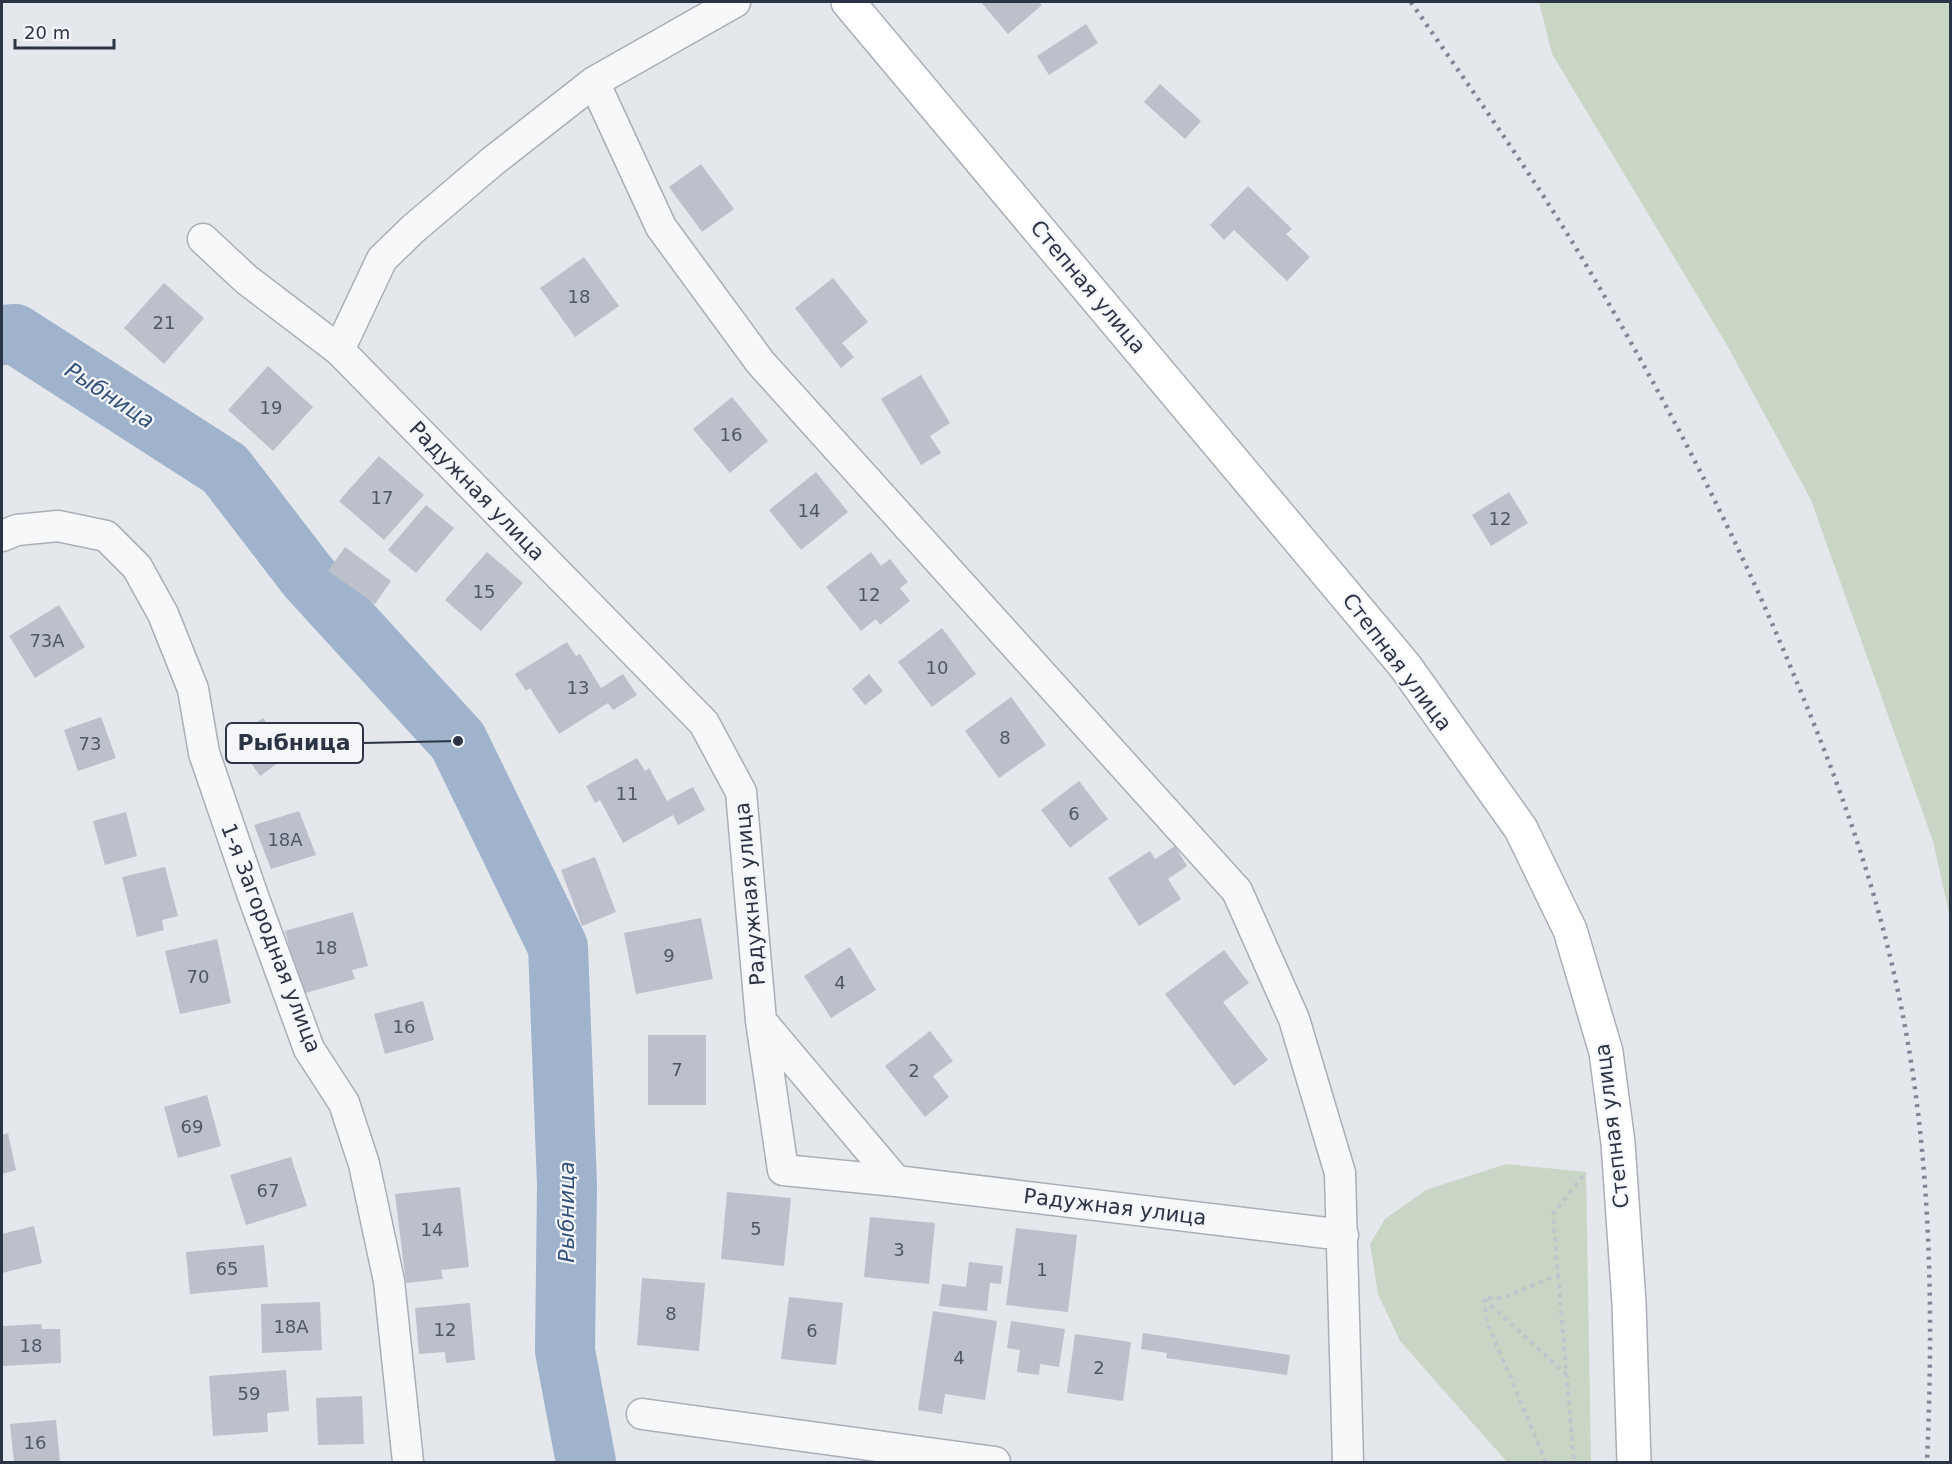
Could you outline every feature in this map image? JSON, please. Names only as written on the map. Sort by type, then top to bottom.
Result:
[{"type":"main road","name":"Степная улица","points":[[848,2],[1405,666],[1521,829],[1570,930],[1606,1052],[1617,1143],[1629,1303],[1634,1462]]},
{"type":"street","points":[[339,350],[382,259],[493,161],[594,82],[735,2]]},
{"type":"street","points":[[594,82],[661,227],[760,362],[1237,891],[1294,1019],[1340,1173],[1348,1462]]},
{"type":"street","name":"Радужная улица","points":[[203,239],[247,279],[339,350],[704,723],[741,792],[761,1021],[783,1170],[896,1180],[1343,1235]]},
{"type":"street","name":"1-я Загородная улица","points":[[2,536],[17,530],[58,526],[106,536],[137,567],[163,614],[193,689],[204,753],[252,896],[309,1049],[344,1103],[364,1164],[389,1281],[408,1462]]},
{"type":"street","points":[[761,1021],[896,1180]]},
{"type":"street","points":[[642,1414],[995,1462]]},
{"type":"path","points":[[1574,1462],[1553,1214],[1586,1172],[1617,1143]]},
{"type":"path","points":[[1484,1298],[1503,1298],[1558,1275]]},
{"type":"path","points":[[1484,1298],[1567,1376]]},
{"type":"path","points":[[1484,1298],[1487,1322],[1546,1462]]},
{"type":"green space","points":[[1539,2],[1950,2],[1950,918],[1933,841],[1811,500],[1728,347],[1552,54]]},
{"type":"green space","points":[[1506,1164],[1586,1172],[1591,1462],[1507,1462],[1400,1341],[1378,1294],[1370,1244],[1385,1219],[1426,1190]]},
{"type":"building","points":[[981,2],[1039,2],[1042,5],[1008,34]]},
{"type":"building","points":[[1086,24],[1098,43],[1049,75],[1037,56]]},
{"type":"building","points":[[1160,84],[1201,121],[1185,139],[1144,102]]},
{"type":"building","points":[[701,164],[734,209],[702,232],[669,187]]},
{"type":"building","points":[[1248,186],[1292,229],[1286,234],[1310,257],[1287,281],[1234,230],[1224,240],[1210,225]]},
{"type":"building","points":[[584,257],[619,306],[575,337],[540,288]]},
{"type":"building","points":[[833,278],[868,322],[842,343],[854,357],[841,368],[795,308]]},
{"type":"building","points":[[164,283],[204,318],[164,364],[124,328]]},
{"type":"building","points":[[268,366],[313,407],[273,451],[228,410]]},
{"type":"building","points":[[921,375],[950,423],[930,436],[941,453],[921,465],[881,399]]},
{"type":"building","points":[[732,397],[768,441],[730,473],[693,429]]},
{"type":"building","points":[[379,456],[424,495],[384,540],[339,501]]},
{"type":"building","points":[[816,472],[848,512],[801,550],[769,510]]},
{"type":"building","points":[[1509,492],[1528,523],[1491,546],[1472,515]]},
{"type":"building","points":[[426,505],[454,528],[416,573],[388,550]]},
{"type":"building","points":[[345,547],[391,581],[375,604],[328,571]]},
{"type":"building","points":[[487,552],[523,583],[481,631],[445,600]]},
{"type":"building","points":[[871,552],[881,566],[890,559],[908,582],[900,588],[910,601],[880,625],[876,619],[861,631],[826,587]]},
{"type":"building","points":[[59,605],[85,647],[35,678],[9,636]]},
{"type":"building","points":[[942,628],[976,674],[932,707],[898,662]]},
{"type":"building","points":[[567,642],[576,656],[580,654],[601,688],[623,674],[637,695],[613,710],[608,703],[559,734],[530,688],[526,691],[515,674]]},
{"type":"building","points":[[869,674],[883,691],[865,705],[852,689]]},
{"type":"building","points":[[1011,697],[1046,745],[999,778],[965,731]]},
{"type":"building","points":[[101,717],[116,758],[78,771],[64,730]]},
{"type":"building","points":[[263,718],[289,755],[260,776],[234,739]]},
{"type":"building","points":[[637,758],[645,771],[649,768],[667,801],[693,787],[705,810],[678,825],[673,815],[623,843],[600,800],[595,803],[586,786]]},
{"type":"building","points":[[1079,781],[1108,819],[1070,848],[1041,810]]},
{"type":"building","points":[[299,811],[316,855],[271,869],[254,825]]},
{"type":"building","points":[[126,812],[137,856],[105,865],[93,821]]},
{"type":"building","points":[[1175,846],[1187,866],[1168,879],[1181,899],[1139,926],[1108,878],[1150,851],[1155,859]]},
{"type":"building","points":[[595,857],[616,912],[582,926],[561,870]]},
{"type":"building","points":[[165,867],[178,916],[162,920],[164,930],[137,937],[122,877]]},
{"type":"building","points":[[353,912],[368,966],[352,970],[355,979],[302,994],[285,931]]},
{"type":"building","points":[[701,918],[713,979],[636,994],[624,933]]},
{"type":"building","points":[[217,939],[231,1003],[180,1014],[165,951]]},
{"type":"building","points":[[850,947],[876,990],[831,1018],[804,976]]},
{"type":"building","points":[[1224,950],[1249,983],[1223,1002],[1268,1060],[1234,1086],[1165,994]]},
{"type":"building","points":[[423,1001],[434,1040],[385,1054],[374,1014]]},
{"type":"building","points":[[930,1031],[953,1061],[933,1076],[949,1097],[925,1117],[885,1066]]},
{"type":"building","points":[[648,1035],[706,1035],[706,1105],[648,1105]]},
{"type":"building","points":[[207,1095],[221,1146],[178,1158],[164,1107]]},
{"type":"building","points":[[8,1133],[16,1170],[2,1174],[2,1135]]},
{"type":"building","points":[[291,1157],[307,1206],[246,1225],[230,1175]]},
{"type":"building","points":[[460,1187],[469,1267],[441,1270],[443,1279],[406,1283],[395,1194]]},
{"type":"building","points":[[727,1192],[791,1198],[784,1266],[721,1259]]},
{"type":"building","points":[[870,1217],[935,1223],[929,1284],[864,1277]]},
{"type":"building","points":[[34,1226],[42,1263],[2,1273],[2,1234]]},
{"type":"building","points":[[1016,1228],[1077,1235],[1068,1312],[1006,1305]]},
{"type":"building","points":[[264,1245],[268,1287],[190,1294],[186,1252]]},
{"type":"building","points":[[969,1262],[1003,1266],[1001,1284],[990,1283],[987,1311],[939,1306],[942,1284],[966,1287]]},
{"type":"building","points":[[642,1278],[705,1283],[699,1351],[637,1345]]},
{"type":"building","points":[[789,1297],[843,1303],[836,1365],[781,1359]]},
{"type":"building","points":[[320,1302],[322,1350],[262,1353],[261,1304]]},
{"type":"building","points":[[470,1303],[475,1360],[446,1363],[445,1352],[419,1354],[415,1308]]},
{"type":"building","points":[[933,1311],[997,1321],[985,1400],[945,1394],[942,1414],[918,1410]]},
{"type":"building","points":[[1011,1321],[1065,1329],[1059,1367],[1040,1364],[1039,1375],[1017,1372],[1020,1350],[1007,1348]]},
{"type":"building","points":[[41,1324],[42,1329],[60,1329],[61,1363],[2,1366],[2,1326]]},
{"type":"building","points":[[1143,1333],[1290,1355],[1287,1375],[1166,1358],[1167,1353],[1141,1349]]},
{"type":"building","points":[[1075,1334],[1131,1342],[1123,1401],[1067,1393]]},
{"type":"building","points":[[286,1370],[289,1411],[267,1413],[268,1432],[213,1436],[209,1376]]},
{"type":"building","points":[[362,1396],[364,1444],[318,1445],[316,1398]]},
{"type":"building","points":[[56,1420],[60,1462],[14,1462],[10,1424]]},
{"type":"waterway","name":"Рыбница","points":[[2,335],[15,334],[225,469],[308,577],[458,741],[558,947],[567,1185],[565,1351],[586,1462]]},
{"type":"railway","points":[[1411,2],[1539,189],[1610,305],[1669,411],[1750,574],[1798,685],[1842,796],[1867,872],[1888,948],[1908,1045],[1917,1105],[1930,1284],[1927,1462]]},
{"type":"place","name":"Рыбница","points":[[458,741]]}]
